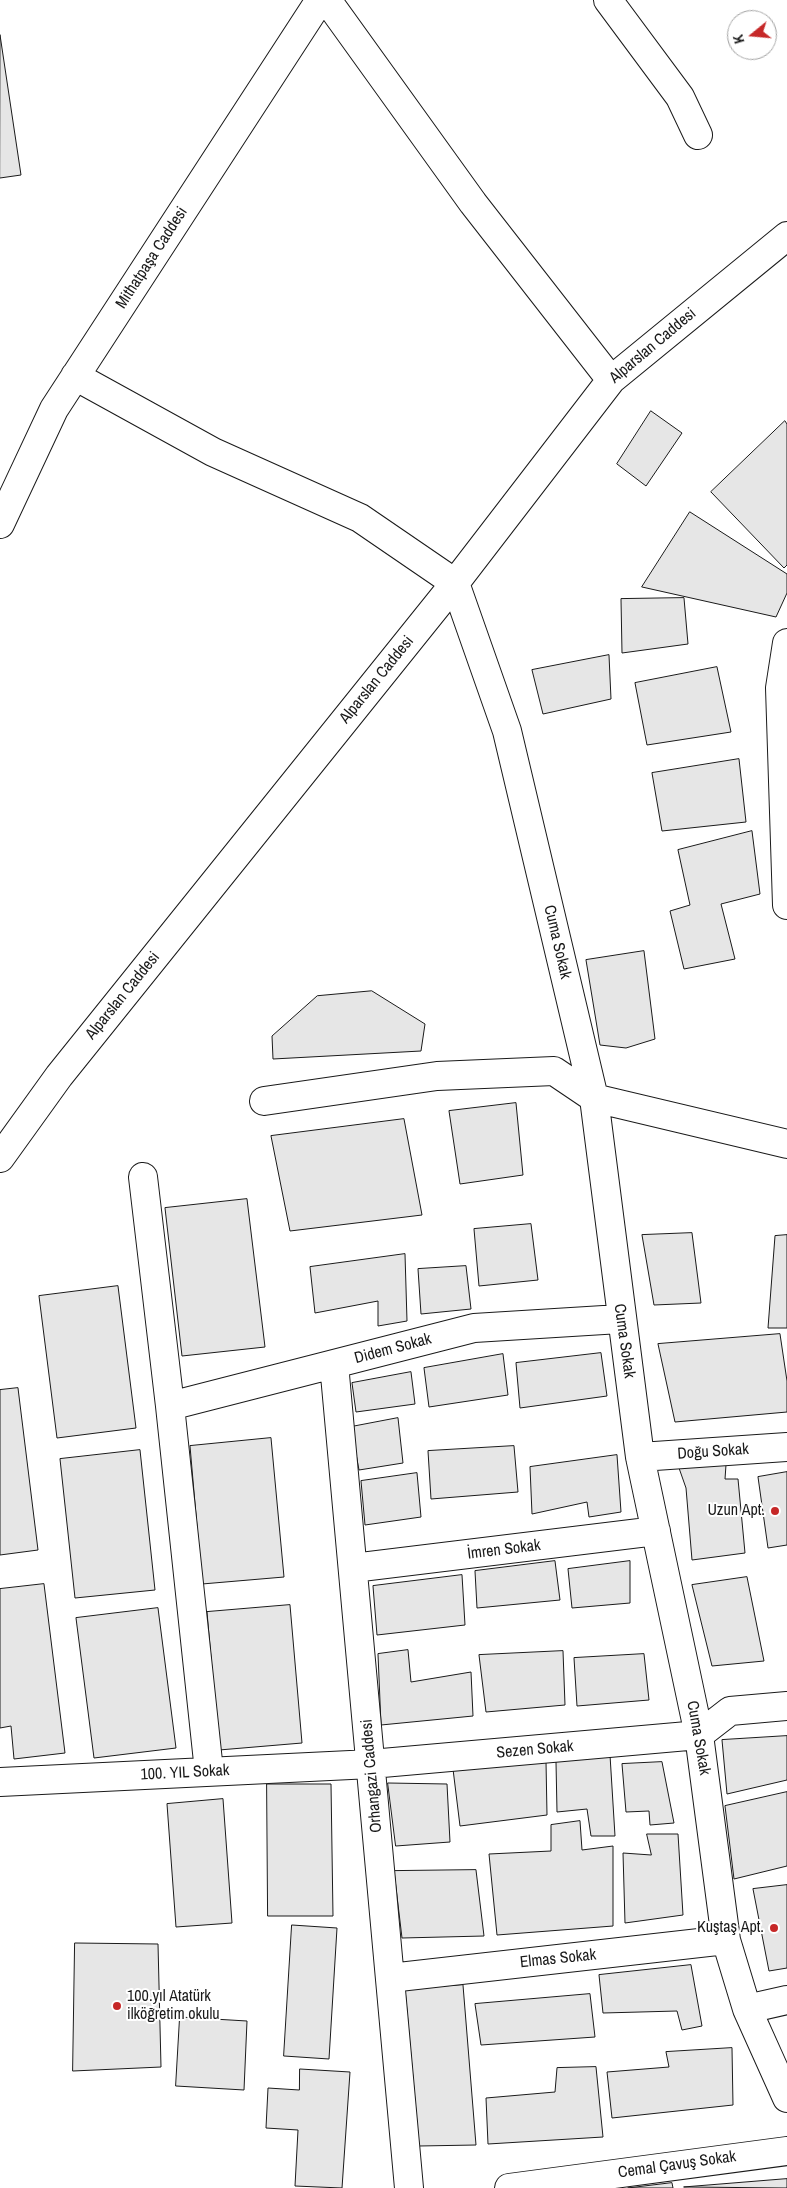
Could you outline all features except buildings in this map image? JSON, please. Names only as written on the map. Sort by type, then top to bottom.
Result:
[{"type":"street","name":"Mithatpaşa Caddesi","points":[[0,524],[54,409],[320,0]]},
{"type":"street","points":[[327,0],[473,203],[611,380]]},
{"type":"street","points":[[608,0],[680,97],[698,136]]},
{"type":"street","name":"Alparslan Caddesi","points":[[0,1158],[59,1076],[455,583],[611,380],[787,236]]},
{"type":"street","points":[[75,376],[213,452],[360,518],[455,583]]},
{"type":"street","name":"Cuma Sokak","points":[[455,583],[507,731],[594,1098],[620,1320],[640,1457],[700,1735],[726,1940],[747,2009],[787,2098]]},
{"type":"street","points":[[786,895],[784,688],[787,643]]},
{"type":"street","points":[[264,1101],[437,1076],[554,1071],[594,1098],[787,1144]]},
{"type":"street","points":[[143,1176],[170,1406],[209,1772]]},
{"type":"street","name":"Didem Sokak","points":[[170,1406],[474,1328],[620,1320]]},
{"type":"street","name":"Orhangazi Caddesi","points":[[334,1364],[408,2188]]},
{"type":"street","name":"Doğu Sokak","points":[[640,1457],[787,1447]]},
{"type":"street","name":"İmren Sokak","points":[[353,1568],[656,1531]]},
{"type":"street","points":[[700,1735],[730,1711],[787,1706]]},
{"type":"street","name":"Sezen Sokak","points":[[371,1764],[700,1735]]},
{"type":"street","name":"100. YIL Sokak","points":[[0,1782],[371,1764]]},
{"type":"street","name":"Elmas Sokak","points":[[390,1978],[726,1940]]},
{"type":"street","points":[[747,2009],[787,2000]]},
{"type":"street","name":"Cemal Çavuş Sokak","points":[[508,2188],[787,2151]]},
{"type":"place","name":"Uzun Apt.","points":[[775,1511]]},
{"type":"place","name":"Kuştaş Apt.","points":[[774,1928]]},
{"type":"place","name":"100.yıl Atatürk ilköğretim okulu","points":[[117,2006]]}]
